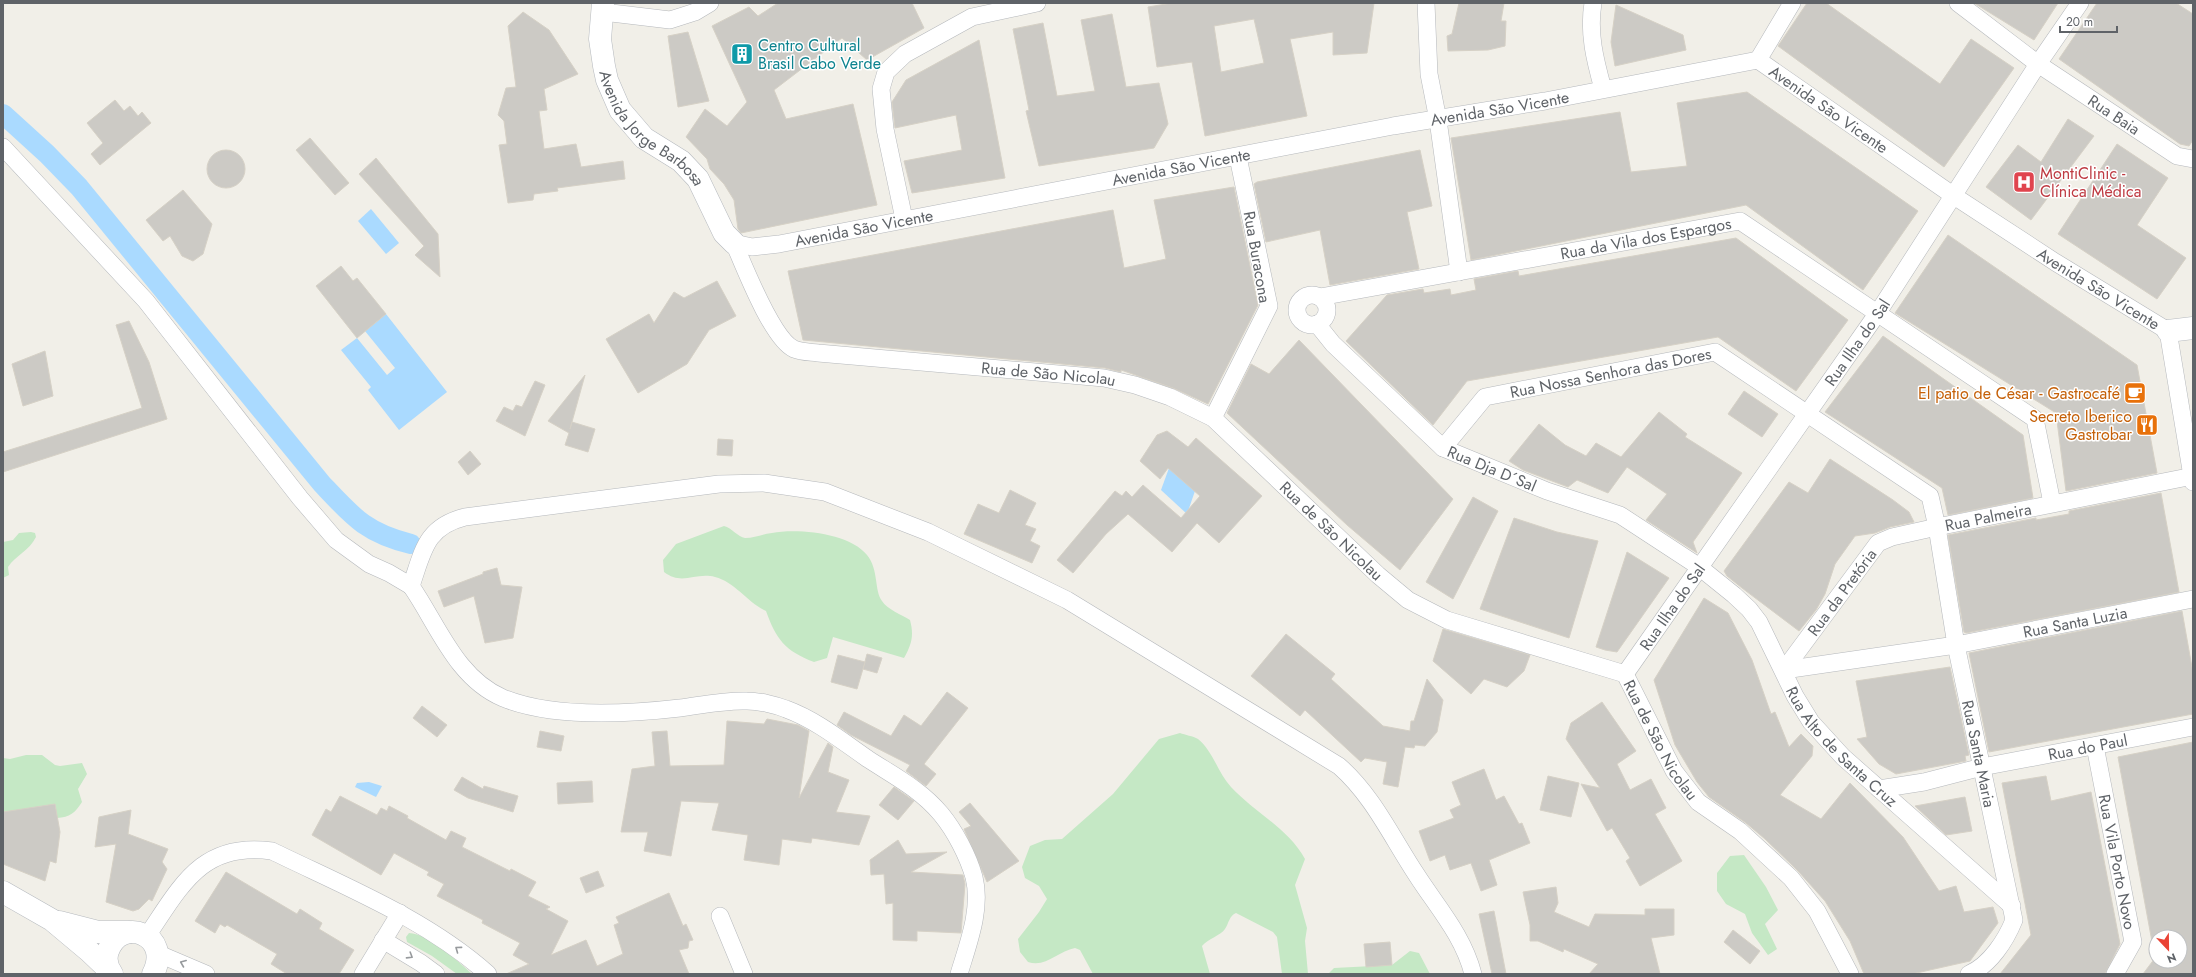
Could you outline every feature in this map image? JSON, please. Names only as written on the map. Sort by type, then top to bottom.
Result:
[{"type":"street","points":[[603,8],[670,20],[695,12],[710,3]]},
{"type":"street","points":[[904,219],[885,129],[881,90],[886,72],[905,54],[972,17],[1036,3]]},
{"type":"street","points":[[1426,3],[1429,74],[1438,120],[1459,272]]},
{"type":"street","points":[[1593,3],[1591,17],[1592,50],[1603,89]]},
{"type":"street","points":[[1758,60],[1792,3]]},
{"type":"street","name":"Rua Baia","points":[[1958,3],[2038,64],[2177,156],[2193,159]]},
{"type":"street","name":"Rua Ilha do Sal","points":[[1625,674],[1698,566],[1877,314],[2038,64],[2080,3]]},
{"type":"street","name":"Avenida Jorge Barbosa","points":[[603,8],[600,39],[604,66],[607,80],[620,110],[644,138],[681,161],[698,179],[724,233],[734,243]]},
{"type":"street","name":"Avenida São Vicente","points":[[734,243],[752,247],[779,244],[904,219],[942,214],[1393,126],[1438,120],[1758,60],[1954,196],[2055,262],[2168,332],[2193,328]]},
{"type":"street","points":[[3,148],[146,302],[300,498],[336,540],[369,564],[389,573],[410,586],[451,652],[473,680],[504,698],[542,707],[575,712],[653,711],[748,701],[786,709],[822,728],[920,792],[941,814],[960,844],[974,875],[976,903],[973,925],[959,974]]},
{"type":"street","name":"Rua Buracona","points":[[1213,418],[1269,306],[1238,157]]},
{"type":"street","name":"Rua da Vila dos Espargos","points":[[1320,297],[1740,221],[2035,419],[2052,503]]},
{"type":"street","name":"Rua de São Nicolau","points":[[734,243],[758,297],[782,338],[792,348],[818,353],[1104,378],[1135,385],[1170,397],[1213,418],[1378,575],[1408,600],[1447,620],[1625,674],[1674,771],[1698,802],[1740,831],[1791,878],[1817,911],[1850,974]]},
{"type":"street","points":[[1306,296],[1320,297],[1326,305],[1326,314],[1317,324],[1308,325],[1303,323],[1297,315],[1297,306],[1299,301],[1306,296]]},
{"type":"street","points":[[1269,306],[1297,306]]},
{"type":"street","name":"Rua Dja D´Sal","points":[[1317,324],[1333,344],[1443,448],[1547,491],[1620,515],[1698,566]]},
{"type":"street","points":[[2168,332],[2193,478]]},
{"type":"street","name":"Rua Nossa Senhora das Dores","points":[[1443,448],[1485,397],[1715,352],[1808,413]]},
{"type":"street","name":"Rua Palmeira","points":[[1808,413],[1930,496],[1937,528],[2052,503],[2193,478]]},
{"type":"street","points":[[410,586],[423,551],[438,528],[450,521],[465,517],[719,484],[764,483],[825,492],[928,532],[1066,600],[1338,766],[1354,779],[1380,814],[1416,873],[1460,939],[1473,974]]},
{"type":"street","name":"Rua Santa Maria","points":[[1937,528],[1956,645],[2014,920],[2008,934],[1979,972]]},
{"type":"street","name":"Rua da Pretória","points":[[1784,670],[1878,543],[1892,538],[1937,528]]},
{"type":"street","name":"Rua Alto de Santa Cruz","points":[[1698,566],[1749,609],[1759,622],[1784,670],[1794,696],[1811,722],[1843,757],[2012,906]]},
{"type":"street","name":"Rua Santa Luzia","points":[[1784,670],[1956,645],[2193,599]]},
{"type":"street","name":"Rua do Paul","points":[[1878,789],[1924,782],[1982,767],[2193,726]]},
{"type":"street","name":"Rua Vila Porto Novo","points":[[2095,746],[2133,942],[2114,974]]},
{"type":"street","points":[[147,949],[183,883],[193,872],[220,856],[241,849],[272,851],[400,913],[450,943],[488,974]]},
{"type":"street","points":[[3,892],[52,920],[89,950],[110,973]]},
{"type":"street","points":[[363,974],[400,913]]},
{"type":"street","points":[[720,916],[744,974]]},
{"type":"street","points":[[52,920],[98,932],[147,949],[206,974]]},
{"type":"street","points":[[110,973],[106,961],[109,947],[114,940],[147,949]]},
{"type":"street","points":[[383,940],[436,974]]},
{"type":"green space","points":[[724,526],[745,538],[783,532],[809,532],[836,537],[859,548],[871,561],[878,591],[884,604],[910,620],[912,639],[904,658],[833,637],[827,658],[814,662],[804,658],[783,643],[778,637],[766,611],[753,603],[729,583],[715,577],[708,576],[677,578],[664,572],[663,560],[676,544]]},
{"type":"green space","points":[[19,533],[35,533],[36,537],[33,542],[11,563],[8,567],[9,575],[3,578],[3,542],[13,540]]},
{"type":"green space","points":[[1180,733],[1196,738],[1203,744],[1231,787],[1290,838],[1305,859],[1295,885],[1307,928],[1305,941],[1308,974],[1282,974],[1277,937],[1273,932],[1236,913],[1230,918],[1223,931],[1202,946],[1210,974],[1093,974],[1080,950],[1075,948],[1041,963],[1028,962],[1020,952],[1018,939],[1047,899],[1039,886],[1025,878],[1022,867],[1030,846],[1045,840],[1062,839],[1113,794],[1159,739]]},
{"type":"green space","points":[[26,755],[42,755],[55,765],[60,766],[82,763],[87,774],[78,789],[82,802],[74,812],[65,817],[57,818],[55,804],[3,813],[3,758],[10,759]]},
{"type":"green space","points":[[1744,855],[1766,887],[1778,910],[1765,924],[1777,949],[1768,955],[1752,933],[1745,914],[1726,904],[1717,891],[1717,873],[1730,856]]},
{"type":"green space","points":[[409,933],[425,938],[434,943],[472,974],[457,974],[432,956],[407,942],[406,937]]},
{"type":"green space","points":[[1410,951],[1419,953],[1430,974],[1328,974],[1334,968],[1392,965]]},
{"type":"water","points":[[371,209],[399,243],[386,254],[358,221]]},
{"type":"water","points":[[386,314],[447,392],[399,430],[368,390],[371,387],[341,350],[357,338],[387,375],[395,368],[365,331]]},
{"type":"water","points":[[1169,468],[1195,491],[1187,514],[1161,490]]},
{"type":"water","points":[[369,782],[382,786],[376,797],[355,787],[357,783]]},
{"type":"building","points":[[778,3],[912,3],[924,28],[867,60],[842,38],[774,90],[786,119],[853,104],[877,205],[741,233],[738,229],[734,200],[724,184],[710,169],[707,159],[686,137],[705,109],[727,126],[747,102],[712,26],[749,7],[758,16]]},
{"type":"building","points":[[1172,3],[1374,3],[1367,53],[1333,55],[1333,32],[1290,39],[1307,116],[1205,136],[1192,62],[1157,67],[1148,7]],"holes":[[[1254,19],[1264,63],[1221,72],[1214,26]]]},
{"type":"building","points":[[1459,3],[1504,3],[1501,21],[1506,21],[1505,46],[1488,50],[1448,51],[1447,36],[1452,34]]},
{"type":"building","points":[[1807,3],[1826,3],[1940,84],[1971,39],[2014,68],[1944,167],[1778,46]]},
{"type":"building","points":[[1974,3],[2058,3],[2034,40]]},
{"type":"building","points":[[2097,3],[2176,3],[2193,14],[2193,140],[2189,146],[2180,144],[2059,59]]},
{"type":"building","points":[[1616,5],[1683,35],[1686,50],[1615,66],[1611,42]]},
{"type":"building","points":[[523,12],[549,30],[578,74],[544,89],[547,110],[539,111],[544,149],[576,144],[581,167],[623,161],[625,179],[557,188],[558,191],[534,194],[533,200],[508,203],[499,145],[507,144],[504,121],[498,115],[506,88],[516,87],[508,26]]},
{"type":"building","points":[[1112,14],[1126,87],[1159,83],[1168,124],[1154,148],[1039,166],[1026,111],[1029,110],[1013,29],[1043,23],[1057,96],[1095,91],[1081,20]]},
{"type":"building","points":[[688,32],[709,101],[678,107],[668,36]]},
{"type":"building","points":[[979,40],[1005,178],[912,193],[904,161],[962,150],[956,115],[895,128],[892,102],[906,80]]},
{"type":"building","points":[[1747,92],[1918,211],[1863,290],[1746,205],[1471,260],[1451,138],[1620,112],[1631,172],[1687,166],[1677,103]]},
{"type":"building","points":[[115,100],[124,111],[130,106],[138,116],[142,112],[151,123],[100,165],[91,154],[103,143],[87,123]]},
{"type":"building","name":"MontiClinic - Clínica Médica","points":[[2068,119],[2094,136],[2031,220],[1986,187],[2018,145],[2041,162]]},
{"type":"building","points":[[310,138],[349,183],[335,195],[296,150]]},
{"type":"building","points":[[2117,144],[2168,178],[2137,225],[2186,258],[2157,299],[2058,234]]},
{"type":"building","points":[[222,150],[230,150],[240,155],[244,162],[244,176],[240,183],[230,188],[222,188],[212,183],[210,180],[207,173],[207,165],[212,155],[215,153]]},
{"type":"building","points":[[1420,150],[1432,206],[1407,212],[1419,269],[1330,285],[1320,230],[1266,242],[1254,184],[1257,182]]},
{"type":"building","points":[[376,158],[438,234],[440,277],[415,255],[424,246],[359,174]]},
{"type":"building","points":[[1234,187],[1258,305],[1208,404],[1173,388],[1121,370],[1121,372],[1105,368],[803,340],[788,271],[1113,210],[1124,268],[1166,259],[1154,200]]},
{"type":"building","points":[[183,190],[212,224],[203,254],[193,261],[182,256],[170,236],[163,241],[146,220]]},
{"type":"building","points":[[1948,235],[2137,365],[2157,473],[2066,491],[2056,413],[1895,313]]},
{"type":"building","points":[[1736,238],[1848,320],[1796,391],[1718,337],[1467,381],[1433,425],[1346,341],[1387,295],[1423,289],[1424,293],[1450,289],[1451,295],[1476,290],[1474,279],[1518,271],[1519,276]]},
{"type":"building","points":[[341,266],[353,281],[357,278],[386,314],[357,338],[316,286]]},
{"type":"building","points":[[717,281],[736,316],[709,330],[687,364],[638,393],[606,339],[649,314],[654,323],[674,292],[684,298]]},
{"type":"building","points":[[129,321],[149,362],[167,419],[3,472],[3,452],[142,408],[116,325]]},
{"type":"building","points":[[1883,336],[2023,435],[2033,498],[1948,515],[1942,488],[1825,412]]},
{"type":"building","points":[[1299,340],[1453,499],[1400,570],[1347,525],[1227,413],[1251,364],[1269,374]]},
{"type":"building","points":[[45,351],[53,396],[23,406],[12,364]]},
{"type":"building","points":[[585,375],[570,429],[572,422],[595,429],[588,452],[565,445],[569,433],[548,421]]},
{"type":"building","points":[[535,381],[545,385],[525,436],[496,421],[504,407],[513,411],[516,405],[522,407]]},
{"type":"building","points":[[1744,391],[1778,414],[1762,437],[1728,414]]},
{"type":"building","points":[[1659,412],[1687,434],[1685,437],[1742,473],[1693,542],[1697,553],[1646,520],[1667,494],[1627,467],[1608,493],[1577,480],[1568,487],[1523,470],[1509,461],[1539,424],[1565,445],[1586,456],[1596,443],[1621,457]]},
{"type":"building","points":[[1167,431],[1188,447],[1196,438],[1262,496],[1219,543],[1197,523],[1172,552],[1128,514],[1106,534],[1073,573],[1057,560],[1115,491],[1122,496],[1126,491],[1132,497],[1143,485],[1181,518],[1200,496],[1168,468],[1160,479],[1140,461],[1157,435]]},
{"type":"building","points":[[718,439],[733,440],[732,456],[717,455]]},
{"type":"building","points":[[470,451],[481,464],[468,475],[458,462]]},
{"type":"building","points":[[1830,459],[1909,512],[1914,522],[1890,527],[1875,533],[1855,536],[1835,564],[1825,594],[1816,610],[1799,631],[1727,576],[1724,571],[1789,482],[1808,493]]},
{"type":"building","points":[[1010,490],[1036,503],[1025,525],[1036,529],[1030,541],[1040,546],[1032,563],[964,534],[978,504],[999,513]]},
{"type":"building","points":[[2161,493],[2179,592],[1966,633],[1964,632],[1948,535],[2036,518],[2036,520],[2069,514],[2069,511]]},
{"type":"building","points":[[1473,497],[1498,511],[1453,599],[1426,582]]},
{"type":"building","points":[[1514,518],[1557,532],[1598,541],[1569,638],[1480,609]]},
{"type":"building","points":[[1627,552],[1669,578],[1617,652],[1596,647]]},
{"type":"building","points":[[497,568],[501,585],[522,587],[513,638],[485,643],[474,596],[444,607],[438,591],[483,574],[483,572]]},
{"type":"building","points":[[1704,598],[1728,613],[1752,660],[1771,714],[1775,712],[1789,747],[1801,734],[1813,746],[1812,756],[1780,795],[1821,819],[1850,783],[1903,837],[1939,891],[1956,886],[1964,912],[1993,907],[1998,923],[1970,961],[1912,974],[1864,974],[1850,941],[1825,901],[1798,871],[1765,839],[1746,823],[1709,797],[1697,782],[1675,745],[1654,680]]},
{"type":"building","points":[[2182,611],[2193,673],[2193,714],[1989,752],[1969,653]]},
{"type":"building","points":[[1443,629],[1530,655],[1524,671],[1507,687],[1484,679],[1471,694],[1433,661]]},
{"type":"building","points":[[1286,634],[1335,674],[1331,679],[1383,726],[1410,731],[1411,721],[1414,721],[1427,679],[1443,700],[1437,732],[1425,746],[1415,745],[1414,748],[1405,747],[1398,787],[1383,784],[1387,762],[1365,758],[1361,762],[1305,710],[1300,716],[1251,676]]},
{"type":"building","points":[[867,654],[882,658],[877,673],[863,669]]},
{"type":"building","points":[[838,655],[865,662],[857,689],[831,682]]},
{"type":"building","points":[[1950,667],[1969,755],[1965,756],[1966,761],[1896,774],[1879,764],[1857,739],[1867,737],[1856,681]]},
{"type":"building","points":[[947,692],[968,708],[924,764],[936,774],[926,786],[906,771],[910,765],[851,735],[837,725],[844,712],[891,736],[904,715],[921,726]]},
{"type":"building","points":[[1602,702],[1636,751],[1617,764],[1630,790],[1651,779],[1666,808],[1655,814],[1682,861],[1640,886],[1626,861],[1630,858],[1612,828],[1607,831],[1581,784],[1600,788],[1566,739],[1571,723]]},
{"type":"building","points":[[422,706],[447,725],[437,737],[413,718]]},
{"type":"building","points":[[767,719],[798,725],[809,731],[799,798],[828,743],[833,747],[828,772],[849,780],[836,812],[870,816],[859,845],[812,838],[811,843],[782,839],[779,865],[744,860],[748,835],[712,830],[719,803],[681,801],[671,856],[644,851],[648,832],[621,832],[632,769],[655,766],[652,732],[667,731],[670,766],[724,765],[727,721],[764,724]]},
{"type":"building","points":[[540,731],[564,736],[561,751],[537,747]]},
{"type":"building","points":[[2193,742],[2193,974],[2143,974],[2148,967],[2148,969],[2188,969],[2188,929],[2150,929],[2118,757]]},
{"type":"building","points":[[1484,769],[1496,800],[1504,796],[1519,824],[1522,823],[1530,843],[1489,860],[1497,885],[1481,891],[1471,863],[1450,870],[1445,855],[1430,861],[1419,831],[1454,818],[1450,810],[1461,805],[1452,782]]},
{"type":"building","points":[[1548,776],[1579,783],[1571,817],[1540,810]]},
{"type":"building","points":[[2046,776],[2051,801],[2091,792],[2120,944],[2105,974],[2000,974],[2031,935],[2002,783]]},
{"type":"building","points":[[462,777],[483,789],[484,786],[518,796],[513,812],[468,798],[454,790]]},
{"type":"building","points":[[592,781],[593,802],[558,804],[557,783]]},
{"type":"building","points":[[894,787],[914,801],[898,820],[879,805]]},
{"type":"building","points":[[340,796],[377,815],[381,808],[387,811],[389,806],[446,840],[451,831],[466,838],[462,847],[536,882],[528,896],[550,907],[546,909],[568,921],[551,955],[586,940],[597,966],[623,954],[614,925],[619,923],[616,917],[669,893],[683,926],[686,924],[693,940],[689,941],[688,948],[679,950],[689,974],[506,974],[529,964],[513,955],[520,943],[482,923],[483,920],[437,896],[444,884],[427,875],[429,872],[394,853],[381,875],[312,835],[326,809],[331,812]]},
{"type":"building","points":[[1965,797],[1972,831],[1946,835],[1915,806]]},
{"type":"building","points":[[970,803],[1019,861],[987,882],[964,829],[971,826],[959,812]]},
{"type":"building","points":[[55,804],[60,832],[56,863],[50,861],[45,881],[3,864],[3,812]]},
{"type":"building","points":[[131,810],[128,834],[168,849],[162,862],[167,869],[152,901],[149,899],[139,909],[133,911],[106,902],[116,844],[95,847],[99,817]]},
{"type":"building","points":[[898,840],[906,854],[947,852],[911,872],[963,875],[965,884],[961,933],[917,931],[917,941],[893,940],[893,903],[886,904],[884,874],[871,875],[870,860]]},
{"type":"building","points":[[598,871],[604,886],[586,893],[580,878]]},
{"type":"building","points":[[226,872],[297,914],[300,909],[322,923],[319,929],[354,950],[339,974],[287,974],[271,964],[277,954],[227,925],[225,927],[220,924],[215,933],[195,921]]},
{"type":"building","points":[[1556,887],[1558,903],[1554,912],[1589,927],[1595,914],[1645,915],[1645,909],[1674,909],[1674,935],[1651,938],[1660,974],[1589,974],[1598,964],[1564,949],[1563,952],[1538,941],[1530,941],[1530,925],[1523,892]]},
{"type":"building","points":[[1494,911],[1506,974],[1492,974],[1479,914]]},
{"type":"building","points":[[1733,930],[1760,951],[1750,964],[1724,942]]},
{"type":"building","points":[[1390,942],[1392,965],[1366,967],[1364,944]]},
{"type":"waterway","points":[[3,114],[47,154],[79,187],[333,496],[352,515],[371,529],[382,535],[411,544]]},
{"type":"place","name":"Centro Cultural Brasil Cabo Verde","points":[[742,54]]},
{"type":"place","name":"MontiClinic - Clínica Médica","points":[[2024,182]]},
{"type":"place","name":"El patio de César - Gastrocafé","points":[[2135,393]]},
{"type":"place","name":"Secreto Iberico Gastrobar","points":[[2147,425]]}]
